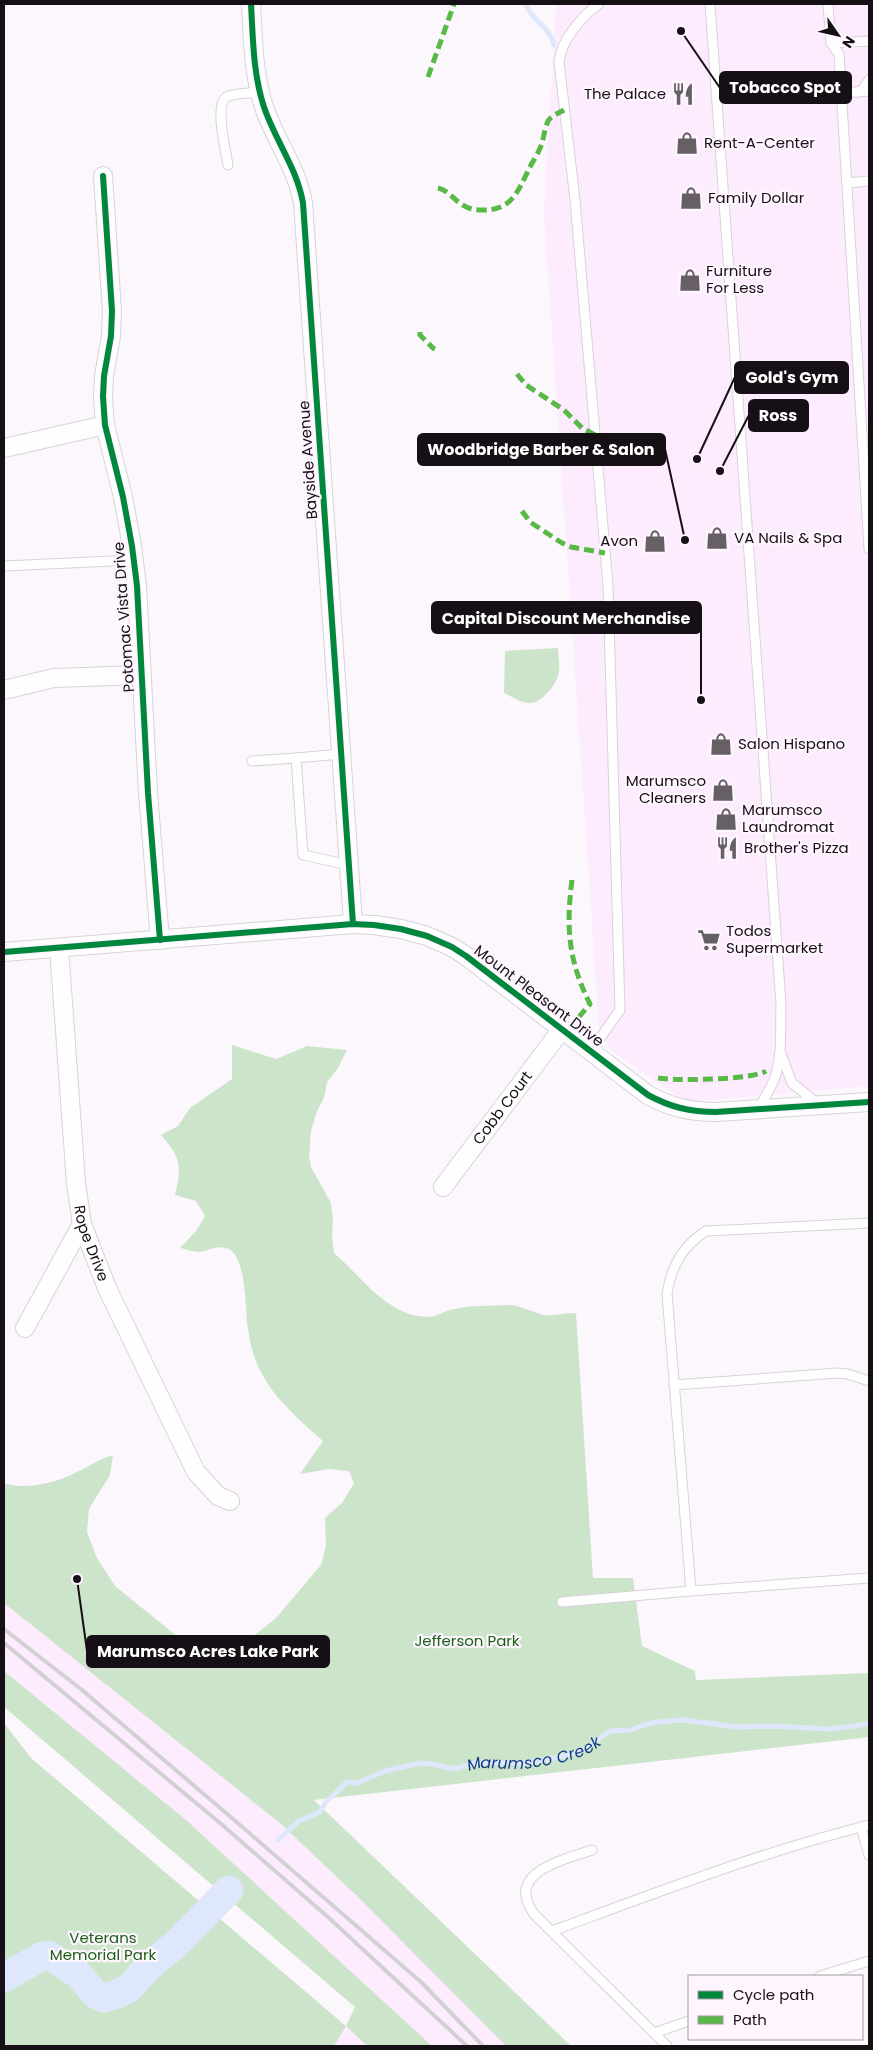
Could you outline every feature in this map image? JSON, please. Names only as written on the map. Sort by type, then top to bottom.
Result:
[{"type":"street","name":"Bayside Avenue","points":[[251,4],[256,70],[260,92],[273,132],[294,168],[300,185],[303,203],[353,924]]},
{"type":"street","name":"Potomac Vista Drive","points":[[103,176],[112,311],[111,336],[103,390],[105,426],[123,497],[134,560],[148,793],[160,940]]},
{"type":"street","points":[[4,448],[105,426]]},
{"type":"street","points":[[4,690],[54,678],[141,675]]},
{"type":"street","name":"Mount Pleasant Drive","points":[[4,952],[353,924],[374,924],[427,936],[452,947],[648,1095],[676,1108],[696,1112],[716,1112],[868,1098]]},
{"type":"street","name":"Rope Drive","points":[[59,948],[76,1183],[82,1224],[107,1288],[196,1472],[218,1496],[230,1501]]},
{"type":"street","name":"Cobb Court","points":[[443,1187],[562,1030]]},
{"type":"street","points":[[24,1328],[82,1224]]},
{"type":"lane","points":[[591,1051],[620,1010],[608,585],[575,200],[559,62],[562,48],[570,36],[586,15],[599,4]]},
{"type":"lane","points":[[710,4],[781,1004],[780,1052],[773,1082],[759,1108]]},
{"type":"lane","points":[[828,4],[831,43],[839,54],[842,93],[869,549]]},
{"type":"lane","points":[[831,43],[869,41]]},
{"type":"lane","points":[[857,92],[863,89],[869,80]]},
{"type":"lane","points":[[842,93],[869,91]]},
{"type":"lane","points":[[228,165],[220,111],[222,102],[227,97],[260,92]]},
{"type":"lane","points":[[847,183],[869,181]]},
{"type":"lane","points":[[4,566],[134,560]]},
{"type":"lane","points":[[252,761],[341,754]]},
{"type":"lane","points":[[296,758],[303,855],[349,865]]},
{"type":"lane","points":[[780,1052],[792,1082],[819,1104]]},
{"type":"lane","points":[[691,1591],[667,1294],[674,1265],[692,1241],[706,1231],[869,1223]]},
{"type":"lane","points":[[674,1385],[838,1373],[848,1374],[869,1381]]},
{"type":"lane","points":[[562,1602],[869,1578]]},
{"type":"lane","points":[[552,1931],[688,1881],[825,1836],[865,1826],[869,1855]]},
{"type":"lane","points":[[592,1850],[546,1866],[536,1872],[530,1880],[527,1890],[529,1905],[534,1914],[667,2046]]},
{"type":"lane","points":[[823,1975],[869,1961]]},
{"type":"lane","points":[[654,2033],[688,2021]]},
{"type":"shaded area","points":[[556,4],[869,4],[869,1086],[697,1101],[680,1098],[610,1050],[599,1026],[544,215]]},
{"type":"shaded area","points":[[4,1582],[193,1740],[518,2046],[432,2046],[186,1820],[4,1671]]},
{"type":"shaded area","points":[[346,2026],[367,2046],[334,2046]]},
{"type":"green space","points":[[558,648],[558,676],[544,696],[534,702],[526,703],[504,693],[505,651]]},
{"type":"green space","name":"Jefferson Park","points":[[232,1045],[276,1059],[307,1046],[347,1050],[338,1068],[327,1082],[324,1098],[317,1111],[311,1131],[309,1155],[311,1167],[331,1203],[334,1253],[386,1302],[411,1314],[426,1317],[474,1306],[508,1305],[518,1306],[545,1315],[576,1313],[593,1578],[633,1578],[642,1646],[695,1671],[696,1680],[869,1673],[869,1737],[314,1800],[571,2046],[506,2046],[358,1897],[281,1824],[4,1603],[4,1483],[31,1486],[51,1482],[70,1476],[113,1455],[110,1475],[89,1509],[87,1532],[97,1558],[115,1586],[188,1645],[233,1648],[255,1635],[276,1618],[321,1565],[326,1546],[325,1518],[342,1503],[354,1483],[349,1471],[329,1469],[300,1474],[323,1441],[285,1405],[265,1379],[257,1364],[251,1347],[248,1329],[242,1274],[235,1255],[225,1248],[217,1247],[194,1252],[180,1248],[196,1231],[205,1216],[196,1201],[175,1195],[179,1177],[178,1163],[173,1150],[161,1135],[178,1126],[190,1108],[232,1079]]},
{"type":"green space","points":[[4,1671],[186,1820],[432,2046],[367,2046],[346,2026],[355,2007],[4,1707]]},
{"type":"green space","name":"Veterans Memorial Park","points":[[4,1723],[31,1758],[346,2026],[334,2046],[4,2046]]},
{"type":"waterway","points":[[526,4],[532,15],[549,34],[554,45]]},
{"type":"waterway","name":"Marumsco Creek","points":[[278,1840],[299,1821],[320,1812],[325,1803],[347,1782],[357,1783],[385,1771],[420,1763],[454,1769],[479,1762],[524,1763],[560,1757],[585,1749],[610,1731],[631,1730],[650,1723],[668,1721],[684,1720],[737,1727],[771,1726],[831,1729],[869,1724]]},
{"type":"waterway","name":"Marumsco Creek","points":[[4,1978],[42,1956],[49,1955],[79,1975],[95,1994],[105,1998],[118,1994],[129,1988],[148,1967],[176,1944],[229,1890]]},
{"type":"railway","points":[[4,1629],[82,1690],[421,1982],[483,2046]]},
{"type":"railway","points":[[4,1643],[220,1823],[329,1918],[467,2046]]},
{"type":"marked path","points":[[428,77],[454,4]]},
{"type":"marked path","points":[[438,188],[448,193],[461,204],[473,209],[491,210],[506,204],[512,199],[530,168],[542,143],[548,121],[564,110]]},
{"type":"marked path","points":[[420,332],[420,335],[435,349]]},
{"type":"marked path","points":[[517,374],[526,385],[564,410],[582,428],[595,435]]},
{"type":"marked path","points":[[522,511],[530,522],[562,543],[571,547],[605,553]]},
{"type":"marked path","points":[[572,880],[569,913],[570,943],[577,973],[590,1004],[578,1018]]},
{"type":"marked path","points":[[658,1078],[730,1078],[766,1071]]},
{"type":"cycle path","points":[[251,4],[254,56],[260,94],[269,119],[296,178],[303,203],[353,924]]},
{"type":"cycle path","points":[[103,176],[112,311],[111,336],[104,376],[105,425],[123,497],[137,586],[148,793],[160,940]]},
{"type":"cycle path","points":[[4,952],[353,924],[401,929],[427,936],[452,947],[466,956],[648,1095],[664,1103],[689,1110],[716,1112],[869,1102]]},
{"type":"place","name":"Tobacco Spot","points":[[681,31]]},
{"type":"place","name":"The Palace","points":[[683,94]]},
{"type":"place","name":"Rent-A-Center","points":[[687,143]]},
{"type":"place","name":"Family Dollar","points":[[691,198]]},
{"type":"place","name":"Furniture For Less","points":[[690,280]]},
{"type":"place","name":"Gold's Gym","points":[[697,459]]},
{"type":"place","name":"Ross","points":[[720,471]]},
{"type":"place","name":"VA Nails & Spa","points":[[717,538]]},
{"type":"place","name":"Woodbridge Barber & Salon","points":[[685,540]]},
{"type":"place","name":"Avon","points":[[655,541]]},
{"type":"place","name":"Capital Discount Merchandise","points":[[701,700]]},
{"type":"place","name":"Salon Hispano","points":[[721,744]]},
{"type":"place","name":"Marumsco Cleaners","points":[[723,790]]},
{"type":"place","name":"Marumsco Laundromat","points":[[726,819]]},
{"type":"place","name":"Brother's Pizza","points":[[727,848]]},
{"type":"place","name":"Todos Supermarket","points":[[709,940]]},
{"type":"place","name":"Marumsco Acres Lake Park","points":[[77,1579]]}]
